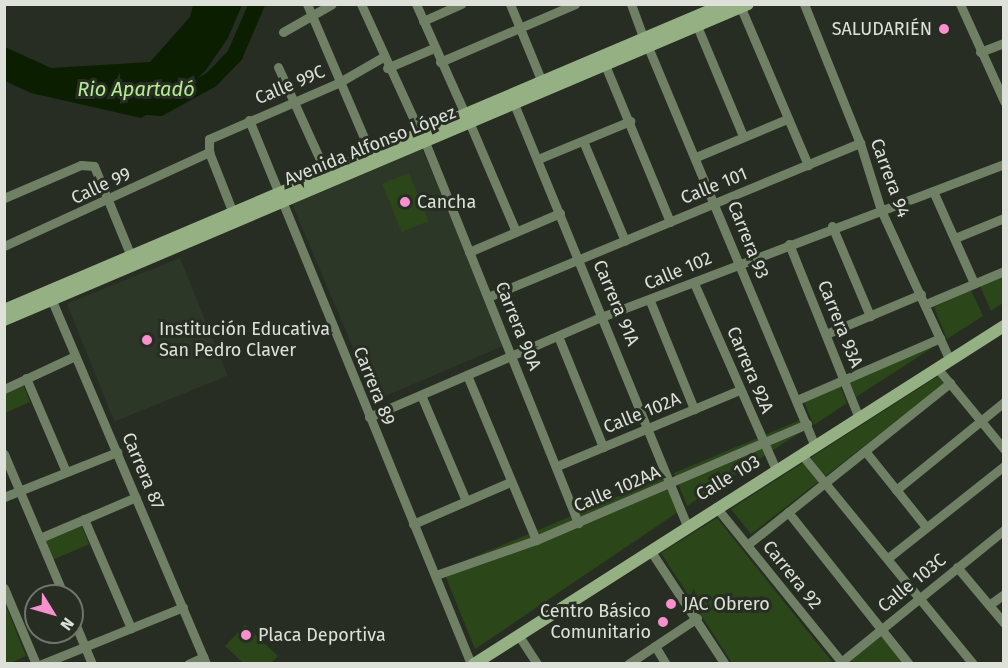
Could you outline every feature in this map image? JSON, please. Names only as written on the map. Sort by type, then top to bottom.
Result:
[{"type":"street","points":[[307,4],[338,83],[371,154]]},
{"type":"street","points":[[283,32],[332,4]]},
{"type":"street","name":"Carrera 90A","points":[[360,4],[387,68],[423,138],[513,356],[578,523]]},
{"type":"street","points":[[416,4],[516,232]]},
{"type":"street","points":[[423,21],[461,4]]},
{"type":"street","points":[[510,4],[542,82]]},
{"type":"street","points":[[440,62],[575,4]]},
{"type":"street","name":"Carrera 93","points":[[631,4],[815,447]]},
{"type":"street","name":"Avenida Alfonso López","points":[[4,310],[50,295],[512,100],[605,65],[725,4]]},
{"type":"street","name":"Carrera 94","points":[[804,4],[860,143],[881,210],[926,304],[950,361]]},
{"type":"street","points":[[960,4],[1003,98]]},
{"type":"street","points":[[744,6],[787,119],[808,165]]},
{"type":"street","name":"Avenida Alfonso López","points":[[512,100],[542,82],[697,26],[744,6]]},
{"type":"street","points":[[697,26],[743,136]]},
{"type":"street","points":[[980,52],[1004,43]]},
{"type":"street","points":[[387,68],[434,48]]},
{"type":"street","name":"Calle 99C","points":[[209,152],[208,139],[338,83],[383,57]]},
{"type":"street","points":[[605,65],[670,222]]},
{"type":"street","points":[[278,67],[326,173]]},
{"type":"street","name":"Carrera 91A","points":[[512,100],[604,316],[686,524]]},
{"type":"street","points":[[696,157],[787,119]]},
{"type":"street","name":"Carrera 89","points":[[249,120],[278,198],[472,663]]},
{"type":"street","points":[[538,159],[630,121]]},
{"type":"street","name":"Avenida Alfonso López","points":[[4,320],[131,256],[233,213],[278,198],[326,173],[371,154],[423,138]]},
{"type":"street","points":[[583,141],[625,241]]},
{"type":"street","name":"Calle 101","points":[[488,297],[860,143]]},
{"type":"street","points":[[209,152],[233,213]]},
{"type":"street","name":"Calle 99","points":[[4,246],[110,201],[209,152]]},
{"type":"street","name":"Calle 102","points":[[369,417],[604,316],[650,301],[739,262],[1004,164]]},
{"type":"street","points":[[4,198],[81,165],[100,171],[131,256]]},
{"type":"street","points":[[933,191],[974,284]]},
{"type":"street","points":[[469,252],[561,213]]},
{"type":"street","points":[[955,238],[1004,218]]},
{"type":"street","points":[[832,226],[870,316]]},
{"type":"street","name":"Carrera 93A","points":[[789,244],[859,418]]},
{"type":"street","points":[[926,304],[1004,271]]},
{"type":"street","name":"Carrera 92A","points":[[694,283],[763,443],[777,470]]},
{"type":"street","points":[[826,334],[921,294]]},
{"type":"street","name":"Carrera 87","points":[[50,295],[204,660]]},
{"type":"street","points":[[650,301],[694,409]]},
{"type":"street","name":"Calle 103","points":[[472,663],[519,636],[686,524],[815,447],[1004,326]]},
{"type":"street","points":[[558,336],[603,447]]},
{"type":"street","points":[[797,400],[940,338]]},
{"type":"street","points":[[4,389],[75,356]]},
{"type":"street","points":[[938,369],[1004,449]]},
{"type":"street","points":[[467,375],[536,540]]},
{"type":"street","points":[[26,378],[66,472]]},
{"type":"street","points":[[747,545],[950,383]]},
{"type":"street","name":"Calle 102A","points":[[557,466],[740,390]]},
{"type":"street","points":[[421,395],[466,501]]},
{"type":"street","points":[[896,490],[1004,402]]},
{"type":"street","name":"Calle 102AA","points":[[436,575],[578,523],[807,424]]},
{"type":"street","points":[[865,451],[927,527]]},
{"type":"street","points":[[4,496],[117,452]]},
{"type":"street","points":[[4,454],[59,584]]},
{"type":"street","points":[[802,454],[973,663]]},
{"type":"street","points":[[888,558],[1004,466]]},
{"type":"street","points":[[414,524],[510,482]]},
{"type":"street","points":[[40,538],[136,497]]},
{"type":"street","name":"Carrera 92","points":[[716,507],[842,663]]},
{"type":"street","points":[[788,513],[909,663]]},
{"type":"street","points":[[84,519],[131,628]]},
{"type":"street","name":"Calle 103C","points":[[842,663],[881,628],[1004,530]]},
{"type":"street","points":[[650,550],[725,663]]},
{"type":"street","points":[[957,567],[1004,623]]},
{"type":"street","points":[[4,588],[36,663]]},
{"type":"street","points":[[989,605],[1004,594]]},
{"type":"street","points":[[42,663],[183,607]]},
{"type":"street","points":[[628,663],[697,618]]},
{"type":"street","points":[[519,636],[537,663]]},
{"type":"street","points":[[85,646],[92,663]]},
{"type":"street","points":[[655,646],[666,663]]},
{"type":"street","points":[[188,663],[204,660]]},
{"type":"shaded area","points":[[422,149],[505,345],[375,400],[292,204]]},
{"type":"shaded area","name":"Cancha","points":[[409,173],[428,221],[402,232],[382,184]]},
{"type":"shaded area","name":"Institución Educativa San Pedro Claver","points":[[180,258],[228,376],[114,421],[67,304]]},
{"type":"shaded area","points":[[1003,275],[1003,303],[991,311],[980,286]]},
{"type":"shaded area","points":[[971,290],[983,316],[947,339],[934,307]]},
{"type":"shaded area","points":[[930,344],[932,348],[856,397],[849,382]]},
{"type":"shaded area","points":[[938,376],[944,384],[751,534],[731,509]]},
{"type":"shaded area","points":[[23,384],[30,402],[5,413],[5,392]]},
{"type":"shaded area","points":[[840,386],[847,403],[814,425],[804,402]]},
{"type":"shaded area","points":[[800,420],[804,430],[687,506],[674,473]]},
{"type":"shaded area","points":[[664,477],[678,512],[475,649],[443,570]]},
{"type":"shaded area","points":[[717,518],[833,663],[732,663],[661,553]]},
{"type":"shaded area","points":[[81,525],[89,544],[53,560],[45,540]]},
{"type":"shaded area","points":[[5,604],[26,656],[11,663],[5,663]]},
{"type":"shaded area","name":"Placa Deportiva","points":[[245,625],[278,656],[271,663],[243,663],[225,646]]},
{"type":"shaded area","points":[[881,636],[903,663],[854,663],[850,660]]},
{"type":"water","name":"Rio Apartadó","points":[[193,5],[242,5],[228,38],[206,70],[180,95],[141,118],[31,93],[5,81],[5,47],[51,68],[150,62],[190,17]]},
{"type":"waterway","points":[[138,106],[160,108],[211,80],[235,55],[257,4]]},
{"type":"place","name":"SALUDARIÉN","points":[[944,29]]},
{"type":"place","name":"Cancha","points":[[405,202]]},
{"type":"place","name":"Institución Educativa San Pedro Claver","points":[[147,340]]},
{"type":"place","name":"JAC Obrero","points":[[671,604]]},
{"type":"place","name":"Centro Básico Comunitario","points":[[663,622]]},
{"type":"place","name":"Placa Deportiva","points":[[246,635]]}]
